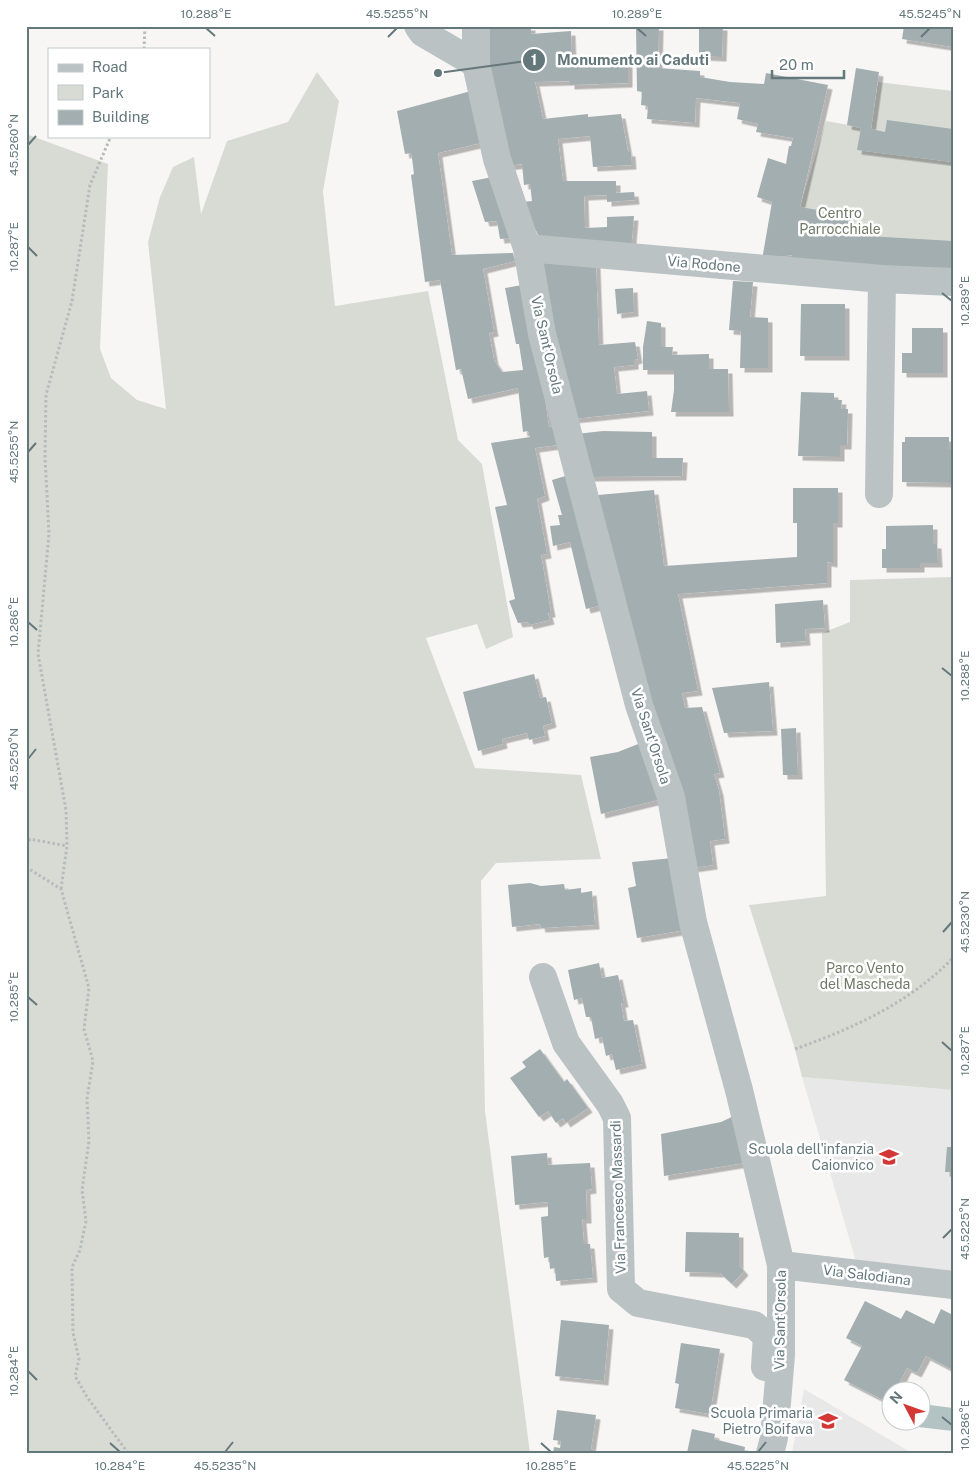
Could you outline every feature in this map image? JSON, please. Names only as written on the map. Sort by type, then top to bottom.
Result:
[{"type":"street","points":[[418,26],[422,33],[476,64]]},
{"type":"street","name":"Via Sant'Orsola","points":[[476,26],[476,64],[497,159],[526,248],[542,334],[639,705],[671,797],[694,922],[739,1090],[781,1265],[781,1354],[772,1446]]},
{"type":"street","name":"Via Rodone","points":[[526,248],[882,279],[953,282]]},
{"type":"street","points":[[879,494],[882,279]]},
{"type":"street","name":"Via Francesco Massardi","points":[[543,977],[566,1043],[610,1104],[617,1118],[621,1289],[638,1303],[754,1325],[767,1336],[759,1426],[772,1446]]},
{"type":"street","name":"Via Salodiana","points":[[781,1265],[953,1285]]},
{"type":"path","points":[[144,48],[145,26]]},
{"type":"path","points":[[110,138],[90,185],[72,301],[46,395],[45,456],[49,534],[38,654],[66,810],[67,846],[61,888],[89,988],[84,1029],[93,1061],[87,1099],[89,1141],[82,1190],[86,1221],[80,1250],[72,1267],[73,1333],[79,1359],[75,1376],[87,1397],[128,1453]]},
{"type":"path","points":[[26,846],[30,839],[67,846]]},
{"type":"path","points":[[26,867],[61,888]]},
{"type":"path","points":[[795,1049],[844,1032],[886,1010],[926,982],[953,958]]},
{"type":"shaded area","name":"Scuola dell'infanzia Caionvico","points":[[802,1077],[953,1090],[953,1275],[857,1265]]},
{"type":"shaded area","name":"Scuola Primaria Pietro Boifava","points":[[804,1389],[912,1453],[792,1453]]},
{"type":"shaded area","points":[[932,1405],[953,1408],[953,1431],[932,1429]]},
{"type":"green space","points":[[317,72],[339,101],[323,191],[335,306],[428,291],[458,440],[482,464],[513,637],[486,649],[477,624],[426,638],[475,768],[581,775],[601,859],[496,863],[481,881],[485,1111],[530,1453],[26,1453],[26,134],[108,164],[100,349],[111,378],[137,400],[166,409],[148,242],[160,197],[173,167],[194,157],[201,214],[227,141],[288,122]]},
{"type":"green space","name":"Centro Parrocchiale","points":[[878,82],[953,91],[953,272],[792,259],[800,207],[826,121],[871,129]]},
{"type":"green space","name":"Parco Vento del Mascheda","points":[[953,577],[953,1090],[802,1077],[795,1049],[749,905],[826,896],[822,633],[850,622],[850,580]]},
{"type":"building","points":[[487,26],[531,26],[531,34],[571,31],[572,58],[628,56],[628,83],[570,85],[570,81],[535,82],[543,119],[588,114],[588,117],[621,114],[628,152],[631,152],[632,165],[593,167],[590,136],[558,139],[563,181],[616,181],[616,193],[634,192],[635,200],[607,202],[607,195],[584,196],[585,228],[607,227],[607,217],[634,216],[631,251],[541,241],[522,202],[532,201],[530,184],[524,185],[522,164],[507,166],[489,65]]},
{"type":"building","points":[[636,26],[659,26],[658,68],[700,71],[700,77],[730,82],[764,84],[766,73],[828,85],[800,207],[830,212],[829,216],[851,220],[850,235],[953,241],[953,272],[792,259],[792,255],[762,260],[772,202],[757,197],[768,158],[786,164],[789,146],[791,146],[793,138],[756,132],[758,124],[737,119],[740,103],[696,98],[695,123],[647,119],[648,106],[641,105],[642,92],[637,91]]},
{"type":"building","points":[[699,26],[723,26],[722,57],[699,56]]},
{"type":"building","points":[[904,26],[953,26],[953,47],[902,39]]},
{"type":"building","points":[[856,68],[879,72],[871,129],[885,132],[887,120],[953,129],[953,162],[857,150],[861,128],[847,125]]},
{"type":"building","points":[[471,91],[485,142],[438,153],[452,255],[513,253],[515,261],[483,269],[494,332],[489,333],[494,360],[502,372],[523,370],[519,344],[516,344],[505,288],[528,284],[549,427],[561,424],[564,444],[535,448],[545,496],[537,499],[547,554],[541,555],[551,613],[548,613],[550,620],[529,625],[528,622],[518,623],[509,601],[515,599],[495,507],[507,505],[491,443],[530,437],[528,431],[523,432],[518,388],[468,399],[461,369],[456,370],[440,280],[425,282],[411,175],[414,174],[412,158],[411,153],[405,154],[397,111]]},
{"type":"building","points":[[498,176],[514,238],[500,239],[497,221],[485,222],[472,181]]},
{"type":"building","points":[[542,262],[596,263],[599,345],[635,342],[638,359],[634,360],[634,365],[614,367],[617,394],[647,391],[649,411],[572,419]]},
{"type":"building","points":[[733,281],[753,282],[750,317],[768,318],[768,368],[740,368],[741,331],[729,330]]},
{"type":"building","points":[[633,288],[634,312],[617,314],[615,289]]},
{"type":"building","points":[[801,304],[845,304],[845,356],[800,356]]},
{"type":"building","points":[[647,321],[661,323],[661,347],[673,347],[672,355],[709,354],[709,369],[728,369],[729,412],[671,412],[674,370],[643,370],[643,347]]},
{"type":"building","points":[[912,328],[943,328],[943,373],[902,373],[902,353],[912,353]]},
{"type":"building","points":[[801,392],[834,393],[834,400],[842,400],[841,409],[848,409],[847,445],[840,445],[840,457],[798,456]]},
{"type":"building","points":[[603,431],[652,432],[652,458],[683,458],[682,476],[590,477],[576,434]]},
{"type":"building","points":[[905,437],[949,437],[949,449],[952,449],[952,483],[902,482],[902,442],[905,442]]},
{"type":"building","points":[[572,474],[606,604],[586,609],[570,542],[553,546],[550,526],[560,525],[558,515],[562,515],[552,480]]},
{"type":"building","points":[[793,488],[838,488],[838,523],[833,523],[833,563],[827,562],[827,583],[678,594],[698,691],[682,693],[685,708],[702,707],[720,773],[714,774],[719,791],[725,839],[710,841],[713,865],[692,868],[647,699],[598,495],[654,490],[664,566],[797,557],[797,523],[793,523]]},
{"type":"building","points":[[933,525],[933,544],[937,544],[938,563],[920,563],[920,568],[882,568],[882,549],[886,549],[886,526]]},
{"type":"building","points":[[823,600],[825,628],[805,629],[806,641],[776,643],[775,604]]},
{"type":"building","points":[[534,674],[540,698],[546,697],[552,723],[543,726],[545,736],[529,740],[527,733],[502,739],[503,744],[478,751],[463,692]]},
{"type":"building","points":[[769,682],[773,731],[724,733],[712,688]]},
{"type":"building","points":[[796,728],[798,775],[783,775],[781,729]]},
{"type":"building","points":[[643,742],[662,799],[601,814],[590,757],[618,752]]},
{"type":"building","points":[[673,858],[685,930],[637,938],[628,888],[636,886],[632,862]]},
{"type":"building","points":[[530,883],[541,886],[564,884],[565,890],[581,888],[581,893],[592,891],[595,925],[541,928],[540,924],[512,927],[508,885]]},
{"type":"building","points":[[599,963],[602,978],[618,975],[624,1003],[621,1003],[624,1021],[633,1020],[642,1064],[616,1070],[612,1054],[606,1056],[602,1037],[595,1039],[591,1017],[586,1017],[582,998],[574,1000],[568,970]]},
{"type":"building","points":[[540,1049],[564,1082],[567,1079],[588,1108],[566,1123],[563,1118],[556,1123],[548,1111],[539,1117],[510,1078],[526,1067],[522,1062]]},
{"type":"building","points":[[736,1115],[750,1162],[664,1176],[661,1134],[721,1122]]},
{"type":"building","points":[[947,1147],[953,1147],[953,1172],[945,1172]]},
{"type":"building","points":[[547,1153],[548,1165],[590,1163],[592,1189],[586,1190],[587,1219],[582,1219],[584,1244],[590,1244],[593,1278],[556,1281],[555,1268],[550,1269],[549,1257],[544,1258],[541,1217],[548,1216],[548,1202],[515,1205],[511,1156]]},
{"type":"building","points":[[686,1232],[739,1233],[739,1265],[744,1271],[732,1284],[720,1273],[685,1272]]},
{"type":"building","points":[[865,1301],[901,1319],[906,1310],[934,1324],[941,1309],[953,1315],[953,1370],[926,1356],[917,1373],[907,1368],[900,1382],[882,1382],[882,1399],[844,1380],[862,1346],[846,1338]]},
{"type":"building","points":[[561,1320],[609,1325],[604,1381],[555,1376]]},
{"type":"building","points":[[681,1343],[720,1349],[710,1414],[675,1408],[679,1384],[675,1383]]},
{"type":"building","points":[[557,1410],[596,1415],[591,1449],[594,1450],[593,1453],[553,1453],[554,1447],[560,1448],[561,1441],[553,1440]]},
{"type":"building","points":[[692,1429],[715,1434],[714,1439],[745,1447],[744,1453],[687,1453]]},
{"type":"place","name":"Monumento ai Caduti","points":[[438,73]]},
{"type":"place","name":"Scuola dell'infanzia Caionvico","points":[[889,1157]]},
{"type":"place","name":"Scuola Primaria Pietro Boifava","points":[[828,1421]]}]
